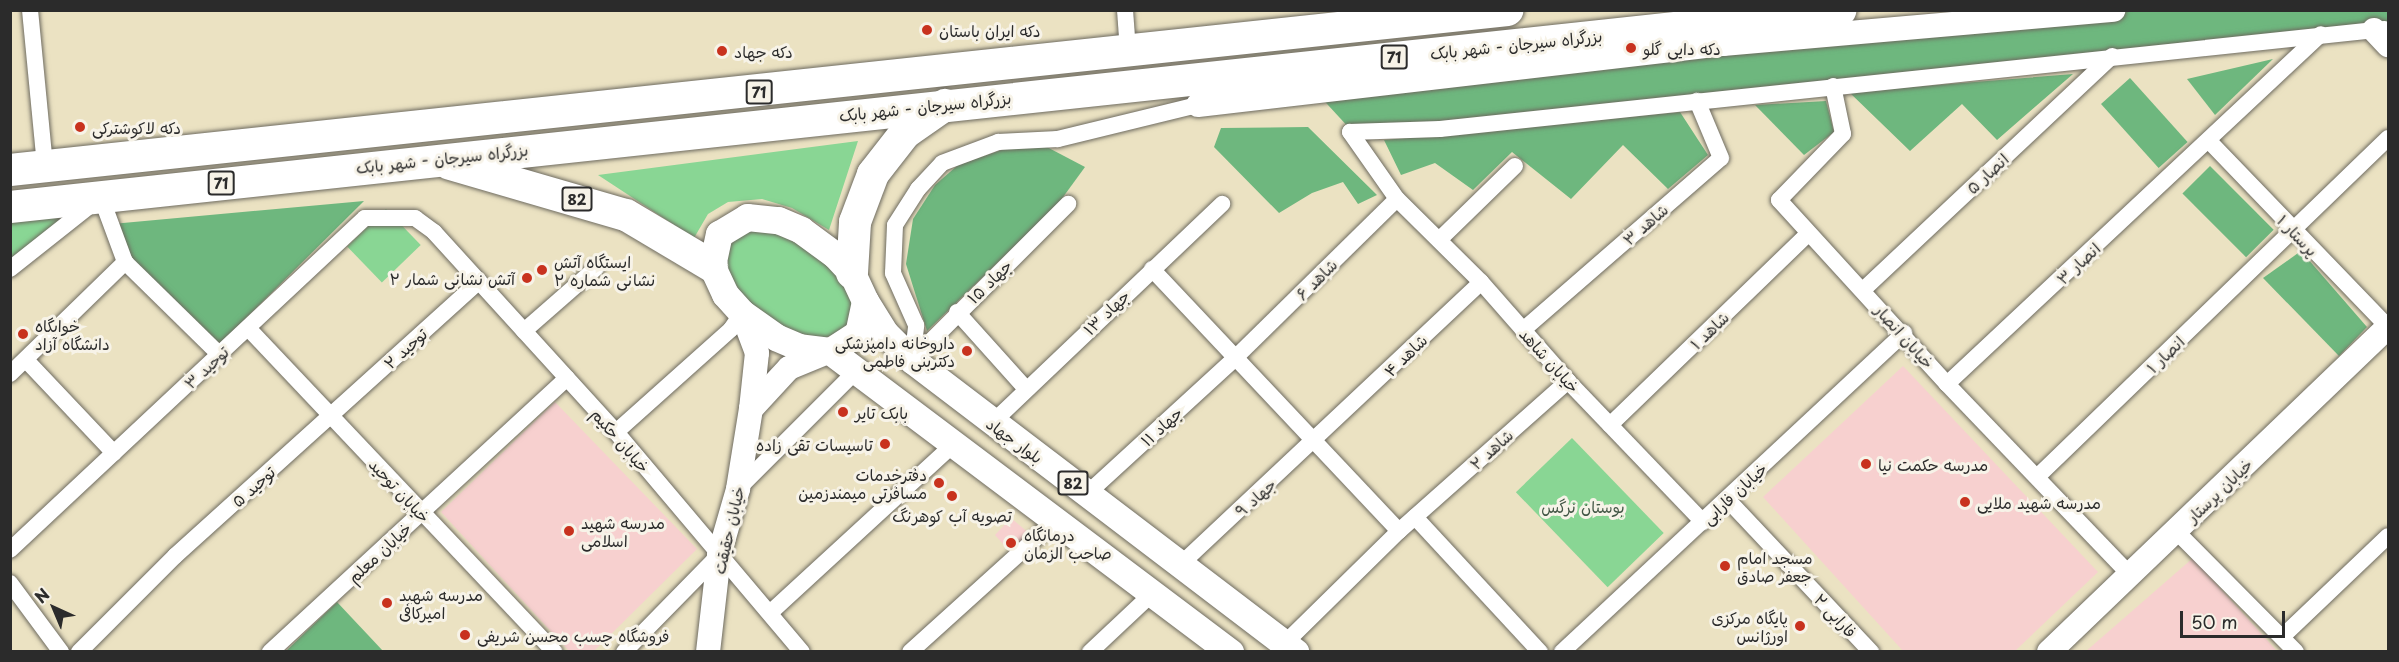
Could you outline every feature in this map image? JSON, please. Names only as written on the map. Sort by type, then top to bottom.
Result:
[{"type":"highway","name":"بزرگراه سیرجان - شهر بابک","points":[[10,170],[1507,10]]},
{"type":"highway","name":"بزرگراه سیرجان - شهر بابک","points":[[10,207],[432,159],[1840,10]]},
{"type":"highway","name":"82","points":[[852,273],[855,222],[873,174],[905,133],[947,104]]},
{"type":"highway","name":"82","points":[[432,159],[626,215],[712,266]]},
{"type":"main road","name":"82","points":[[865,301],[852,273],[835,255],[801,230],[778,220],[747,217],[719,234],[712,266],[725,294],[742,313],[776,337],[799,347],[830,351],[1230,651]]},
{"type":"main road","name":"بلوار جهاد","points":[[865,301],[886,334],[912,360],[1289,648]]},
{"type":"main road","points":[[830,351],[858,333],[865,301]]},
{"type":"street","points":[[30,10],[45,166]]},
{"type":"street","points":[[1125,10],[1128,51]]},
{"type":"street","points":[[912,360],[916,325],[893,273],[895,225],[918,189],[942,163],[998,142],[1058,139],[1198,105],[1723,44],[2114,10]]},
{"type":"street","points":[[1697,101],[2321,34],[2384,35]]},
{"type":"street","name":"انصار ۳","points":[[1947,384],[2321,34]]},
{"type":"street","name":"انصار ۵","points":[[1863,290],[2112,56]]},
{"type":"street","name":"خیابان انصار","points":[[1833,86],[1843,134],[1779,200],[1808,234],[1904,333],[1947,384],[2129,574]]},
{"type":"street","name":"خیابان شاهد","points":[[1697,101],[1440,129],[1350,132],[1397,199],[1481,282],[1568,381],[1703,522]]},
{"type":"street","name":"شاهد ۳","points":[[1523,330],[1721,158],[1697,101]]},
{"type":"street","name":"انصار ۱","points":[[2037,477],[2388,138]]},
{"type":"street","name":"پرستار ۱","points":[[2209,141],[2293,231],[2388,327]]},
{"type":"street","points":[[1439,240],[1515,166]]},
{"type":"street","points":[[10,269],[101,197],[126,262],[219,354]]},
{"type":"street","name":"شاهد ۶","points":[[1234,359],[1397,199]]},
{"type":"street","name":"جهاد ۱۵","points":[[912,360],[957,312],[1068,204]]},
{"type":"street","name":"جهاد ۱۳","points":[[992,423],[1222,204]]},
{"type":"street","name":"توحید ۳","points":[[10,550],[365,218],[415,218]]},
{"type":"street","name":"خیابان حکیم","points":[[415,218],[434,232],[616,432],[802,651]]},
{"type":"street","name":"شاهد ۱","points":[[1610,425],[1808,234]]},
{"type":"street","points":[[10,374],[126,262]]},
{"type":"street","points":[[524,331],[596,268]]},
{"type":"street","points":[[1152,269],[1234,359],[1399,531]]},
{"type":"street","name":"توحید ۲","points":[[331,416],[479,281]]},
{"type":"street","name":"شاهد ۴","points":[[1329,428],[1481,282]]},
{"type":"street","points":[[957,312],[1026,389]]},
{"type":"street","points":[[616,432],[731,329],[742,313]]},
{"type":"street","name":"خیابان حقیقت","points":[[708,651],[719,555],[738,489],[751,409],[756,353],[742,313]]},
{"type":"street","name":"خیابان پرستار","points":[[2049,651],[2388,327]]},
{"type":"street","name":"خیابان توحید","points":[[248,328],[554,651]]},
{"type":"street","name":"خیابان فارابی","points":[[1562,651],[1728,500],[1904,333]]},
{"type":"street","points":[[751,409],[789,368],[830,351]]},
{"type":"street","name":"جهاد ۱۱","points":[[1088,493],[1234,359]]},
{"type":"street","points":[[26,360],[114,453]]},
{"type":"street","points":[[738,489],[857,370]]},
{"type":"street","name":"خیابان معلم","points":[[270,651],[567,378]]},
{"type":"street","name":"شاهد ۲","points":[[1289,648],[1399,531],[1568,381]]},
{"type":"street","name":"توحید ۵","points":[[79,651],[175,556],[331,416]]},
{"type":"street","name":"جهاد ۹","points":[[1180,566],[1329,428]]},
{"type":"street","points":[[771,612],[955,444]]},
{"type":"street","name":"فارابی ۲","points":[[1728,500],[1871,651]]},
{"type":"street","points":[[1415,517],[1540,651]]},
{"type":"street","points":[[910,651],[1055,521]]},
{"type":"street","points":[[2176,531],[2296,651]]},
{"type":"street","points":[[2282,637],[2388,536]]},
{"type":"street","points":[[624,651],[719,555]]},
{"type":"street","points":[[10,583],[61,651]]},
{"type":"street","points":[[1090,651],[1154,592]]},
{"type":"shaded area","name":"مدرسه شهید ملایی","points":[[1903,366],[2098,572],[2015,651],[1903,651],[1763,497]]},
{"type":"shaded area","name":"مدرسه شهید اسلامی","points":[[555,402],[697,549],[594,651],[569,651],[441,512]]},
{"type":"shaded area","name":"درمانگاه صاحب الزمان","points":[[1011,518],[1030,534],[1010,552],[995,535]]},
{"type":"shaded area","points":[[2193,558],[2277,651],[2085,652]]},
{"type":"green space","points":[[2097,10],[2388,11],[2388,28],[1351,130],[1316,92]]},
{"type":"green space","points":[[2273,59],[2215,115],[2187,79]]},
{"type":"green space","points":[[2073,74],[1997,140],[1962,104],[1910,151],[1849,92]]},
{"type":"green space","points":[[2130,78],[2188,142],[2159,168],[2101,104]]},
{"type":"green space","points":[[1826,101],[1834,132],[1804,155],[1755,105]]},
{"type":"green space","points":[[1680,112],[1708,155],[1668,189],[1623,145],[1571,199],[1512,152],[1473,190],[1435,163],[1401,175],[1384,140]]},
{"type":"green space","points":[[1308,127],[1377,195],[1358,204],[1343,182],[1312,193],[1279,213],[1214,147],[1221,128]]},
{"type":"green space","points":[[858,141],[829,230],[792,208],[762,199],[728,202],[708,214],[694,238],[598,175]]},
{"type":"green space","points":[[1013,146],[1045,146],[1085,167],[1058,204],[927,331],[906,264],[913,219],[935,185],[958,165]]},
{"type":"green space","points":[[2210,166],[2274,230],[2246,257],[2182,194]]},
{"type":"green space","points":[[364,201],[219,345],[126,256],[112,224]]},
{"type":"green space","points":[[79,205],[11,263],[11,213]]},
{"type":"green space","points":[[386,209],[421,245],[382,282],[347,247]]},
{"type":"green space","points":[[765,225],[809,244],[841,271],[855,313],[843,331],[819,340],[778,332],[739,300],[722,253],[739,232]]},
{"type":"green space","points":[[2301,251],[2367,327],[2339,356],[2263,278]]},
{"type":"green space","name":"بوستان نرگس","points":[[1572,438],[1664,533],[1608,587],[1516,492]]},
{"type":"green space","points":[[337,602],[383,651],[286,651]]},
{"type":"place","name":"دکه ایران باستان","points":[[927,30]]},
{"type":"place","name":"دکه دایی گلو","points":[[1631,48]]},
{"type":"place","name":"دکه جهاد","points":[[722,51]]},
{"type":"place","name":"دکه لاکوشترکی","points":[[80,127]]},
{"type":"place","name":"ایستگاه آتش نشانی شماره ۲","points":[[542,270]]},
{"type":"place","name":"آتش نشانی شمار ۲","points":[[527,278]]},
{"type":"place","name":"خوابگاه دانشگاه آزاد","points":[[23,334]]},
{"type":"place","name":"داروخانه دامپزشکی دکتربنی فاطمی","points":[[967,351]]},
{"type":"place","name":"بابک تایر","points":[[843,412]]},
{"type":"place","name":"تاسیسات تقی زاده","points":[[885,444]]},
{"type":"place","name":"مدرسه حکمت نیا","points":[[1866,464]]},
{"type":"place","name":"دفترخدمات مسافرتی میمندزمین","points":[[939,483]]},
{"type":"place","name":"تصویه آب کوهرنگ","points":[[952,496]]},
{"type":"place","name":"مدرسه شهید ملایی","points":[[1965,502]]},
{"type":"place","name":"مدرسه شهید اسلامی","points":[[569,531]]},
{"type":"place","name":"درمانگاه صاحب الزمان","points":[[1011,543]]},
{"type":"place","name":"مسجد امام جعفر صادق","points":[[1725,566]]},
{"type":"place","name":"مدرسه شهید امیرکافی","points":[[387,603]]},
{"type":"place","name":"پایگاه مرکزی اورژانس","points":[[1800,626]]},
{"type":"place","name":"فروشگاه چسب محسن شریفی","points":[[465,635]]}]
